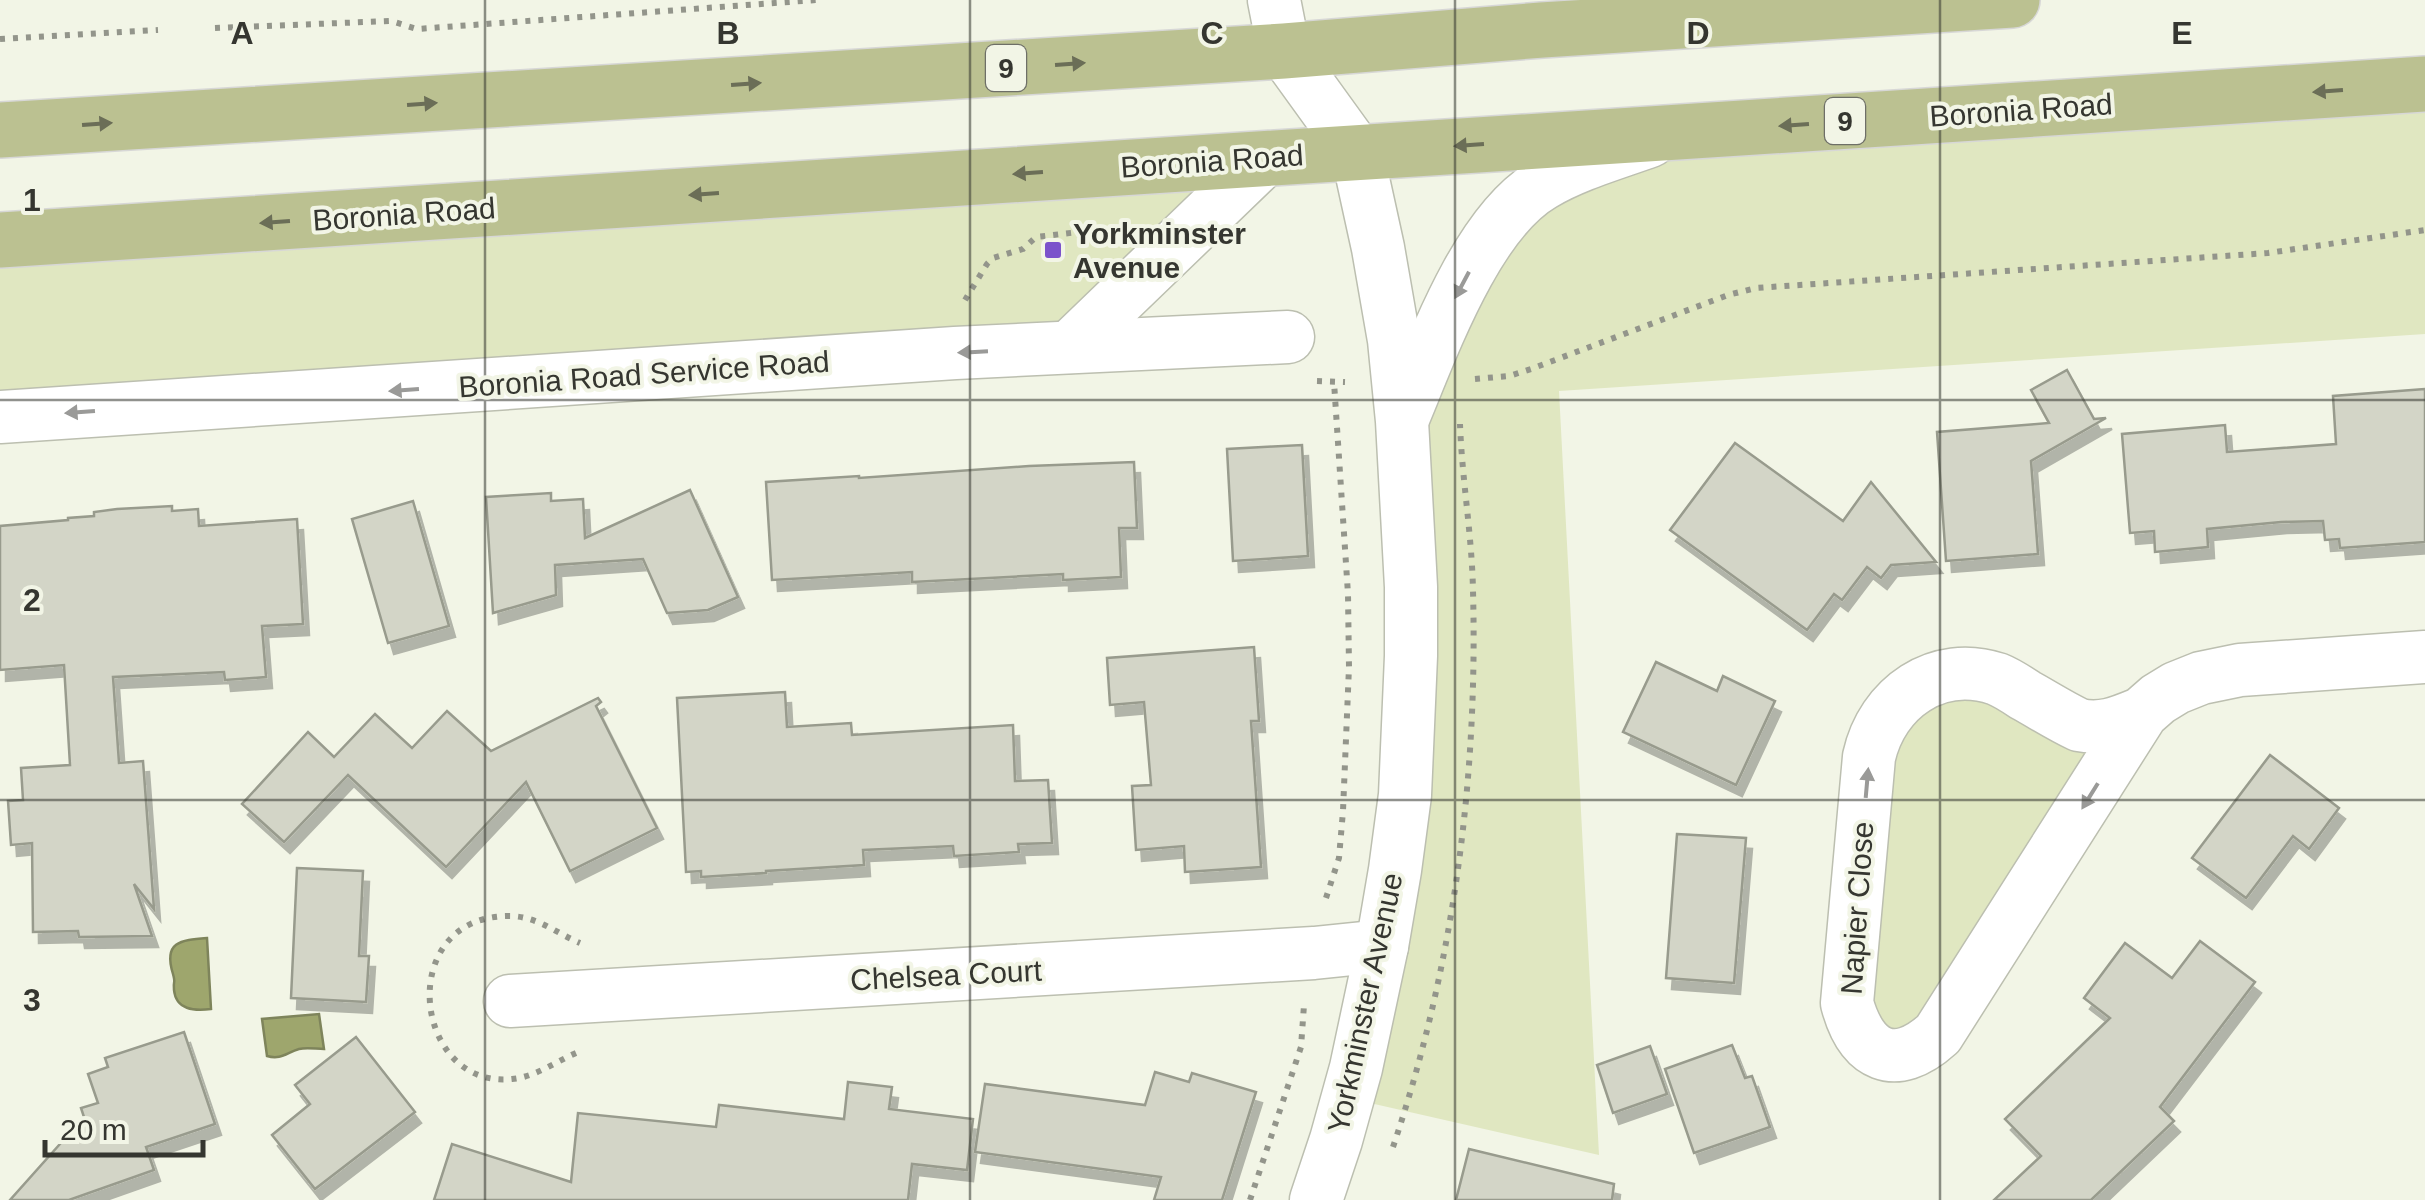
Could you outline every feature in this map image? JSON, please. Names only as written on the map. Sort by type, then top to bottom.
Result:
[{"type":"main road","name":"9","points":[[0,130],[1279,25],[1542,30],[2012,0]]},
{"type":"main road","name":"Boronia Road","points":[[0,240],[2425,84]]},
{"type":"street","name":"Yorkminster Avenue","points":[[1279,25],[1357,152],[1394,340],[1410,587],[1405,795],[1382,946],[1356,1068],[1316,1200]]},
{"type":"street","points":[[1402,421],[1456,296],[1483,247],[1522,198],[1557,177],[1674,132]]},
{"type":"street","points":[[1070,348],[1265,158]]},
{"type":"street","name":"Boronia Road Service Road","points":[[0,417],[1288,337]]},
{"type":"street","name":"Napier Close","points":[[2142,713],[2093,728],[2000,680],[1972,674],[1942,676],[1915,688],[1892,708],[1873,739],[1869,758],[1848,1003],[1859,1035],[1870,1048],[1884,1054],[1900,1054],[1922,1049],[1938,1034],[2142,713],[2158,699],[2202,678],[2240,670],[2425,656]]},
{"type":"street","name":"Chelsea Court","points":[[510,1001],[1382,946]]},
{"type":"path","points":[[215,28],[391,20],[417,29],[816,0]]},
{"type":"path","points":[[0,39],[158,30]]},
{"type":"path","points":[[1473,380],[1532,370],[1696,306],[1756,288],[2268,253],[2425,230]]},
{"type":"path","points":[[957,312],[993,258],[1023,250],[1036,237],[1086,231]]},
{"type":"path","points":[[1324,907],[1339,858],[1344,812],[1349,668],[1334,382]]},
{"type":"path","points":[[1250,1200],[1301,1047],[1306,996]]},
{"type":"shaded area","points":[[2425,84],[2425,334],[1559,391],[1599,1155],[1348,1098],[1382,946],[1402,421],[1456,296],[1573,169]]},
{"type":"shaded area","points":[[1265,159],[1070,347],[0,417],[0,240]]},
{"type":"shaded area","points":[[1915,688],[2108,726],[1950,1018],[1870,1048],[1869,757]]},
{"type":"shaded area","points":[[207,938],[211,1009],[192,1009],[175,997],[170,955],[182,942]]},
{"type":"shaded area","points":[[319,1014],[324,1049],[302,1048],[280,1057],[267,1056],[262,1019]]},
{"type":"building","points":[[2067,370],[2094,419],[2106,418],[2031,461],[2038,554],[1946,561],[1937,432],[2049,423],[2031,390]]},
{"type":"building","points":[[2425,389],[2425,542],[2340,548],[2339,539],[2325,540],[2323,521],[2281,522],[2207,529],[2208,547],[2155,552],[2154,531],[2130,533],[2122,434],[2225,425],[2227,452],[2336,444],[2333,396]]},
{"type":"building","points":[[1735,443],[1843,521],[1871,482],[1936,562],[1891,565],[1881,578],[1867,567],[1842,600],[1834,594],[1807,630],[1670,530]]},
{"type":"building","points":[[1302,445],[1308,556],[1233,561],[1227,449]]},
{"type":"building","points":[[1134,462],[1137,528],[1119,528],[1121,577],[1063,580],[1063,574],[912,582],[912,572],[772,580],[766,482]]},
{"type":"building","points":[[690,490],[738,597],[708,610],[667,613],[643,559],[555,565],[556,595],[493,613],[486,497],[551,493],[551,501],[583,499],[585,538]]},
{"type":"building","points":[[413,501],[449,626],[388,643],[352,519]]},
{"type":"building","points":[[172,506],[172,511],[198,509],[199,526],[297,519],[303,624],[262,626],[266,677],[225,680],[224,672],[113,677],[119,763],[143,761],[154,909],[134,884],[152,936],[79,937],[78,931],[33,932],[32,843],[11,845],[8,801],[23,800],[21,768],[70,765],[64,665],[0,670],[0,526],[68,520],[117,509]]},
{"type":"building","points":[[1254,647],[1259,721],[1251,721],[1261,867],[1185,872],[1184,846],[1136,850],[1132,786],[1151,785],[1144,702],[1110,705],[1107,658]]},
{"type":"building","points":[[1656,662],[1717,691],[1723,676],[1775,701],[1736,785],[1623,732]]},
{"type":"building","points":[[785,692],[787,727],[851,723],[852,735],[1013,725],[1015,781],[1048,780],[1052,843],[1018,844],[1019,852],[954,856],[953,846],[863,850],[864,865],[701,877],[701,871],[686,872],[677,698]]},
{"type":"building","points":[[598,698],[601,702],[596,706],[657,828],[570,871],[526,782],[446,867],[348,775],[284,842],[242,804],[308,732],[334,757],[375,714],[412,748],[447,711],[491,751]]},
{"type":"building","points":[[2270,755],[2339,808],[2309,849],[2293,836],[2246,898],[2192,858]]},
{"type":"building","points":[[1677,834],[1746,838],[1734,983],[1666,978]]},
{"type":"building","points":[[297,868],[363,871],[359,956],[369,956],[366,1002],[291,998]]},
{"type":"building","points":[[2200,941],[2255,982],[2160,1107],[2174,1121],[2091,1200],[1994,1200],[2041,1156],[2005,1119],[2110,1018],[2084,998],[2125,943],[2172,978]]},
{"type":"building","points":[[184,1032],[215,1124],[146,1147],[154,1170],[69,1200],[10,1200],[84,1117],[81,1108],[98,1103],[88,1074],[108,1067],[105,1058]]},
{"type":"building","points":[[356,1037],[415,1112],[315,1189],[272,1135],[310,1104],[295,1085]]},
{"type":"building","points":[[1732,1045],[1745,1078],[1752,1076],[1770,1127],[1694,1153],[1665,1069]]},
{"type":"building","points":[[1650,1046],[1667,1094],[1613,1113],[1597,1065]]},
{"type":"building","points":[[1155,1072],[1189,1082],[1192,1073],[1256,1092],[1222,1200],[1154,1200],[1161,1177],[975,1152],[985,1084],[1145,1105]]},
{"type":"building","points":[[848,1082],[892,1087],[889,1109],[973,1119],[967,1170],[912,1164],[908,1200],[434,1200],[452,1144],[571,1182],[578,1113],[716,1127],[719,1105],[844,1119]]},
{"type":"building","points":[[1469,1149],[1614,1184],[1612,1200],[1456,1200]]},
{"type":"place","name":"Yorkminster Avenue","points":[[1053,250]]}]
